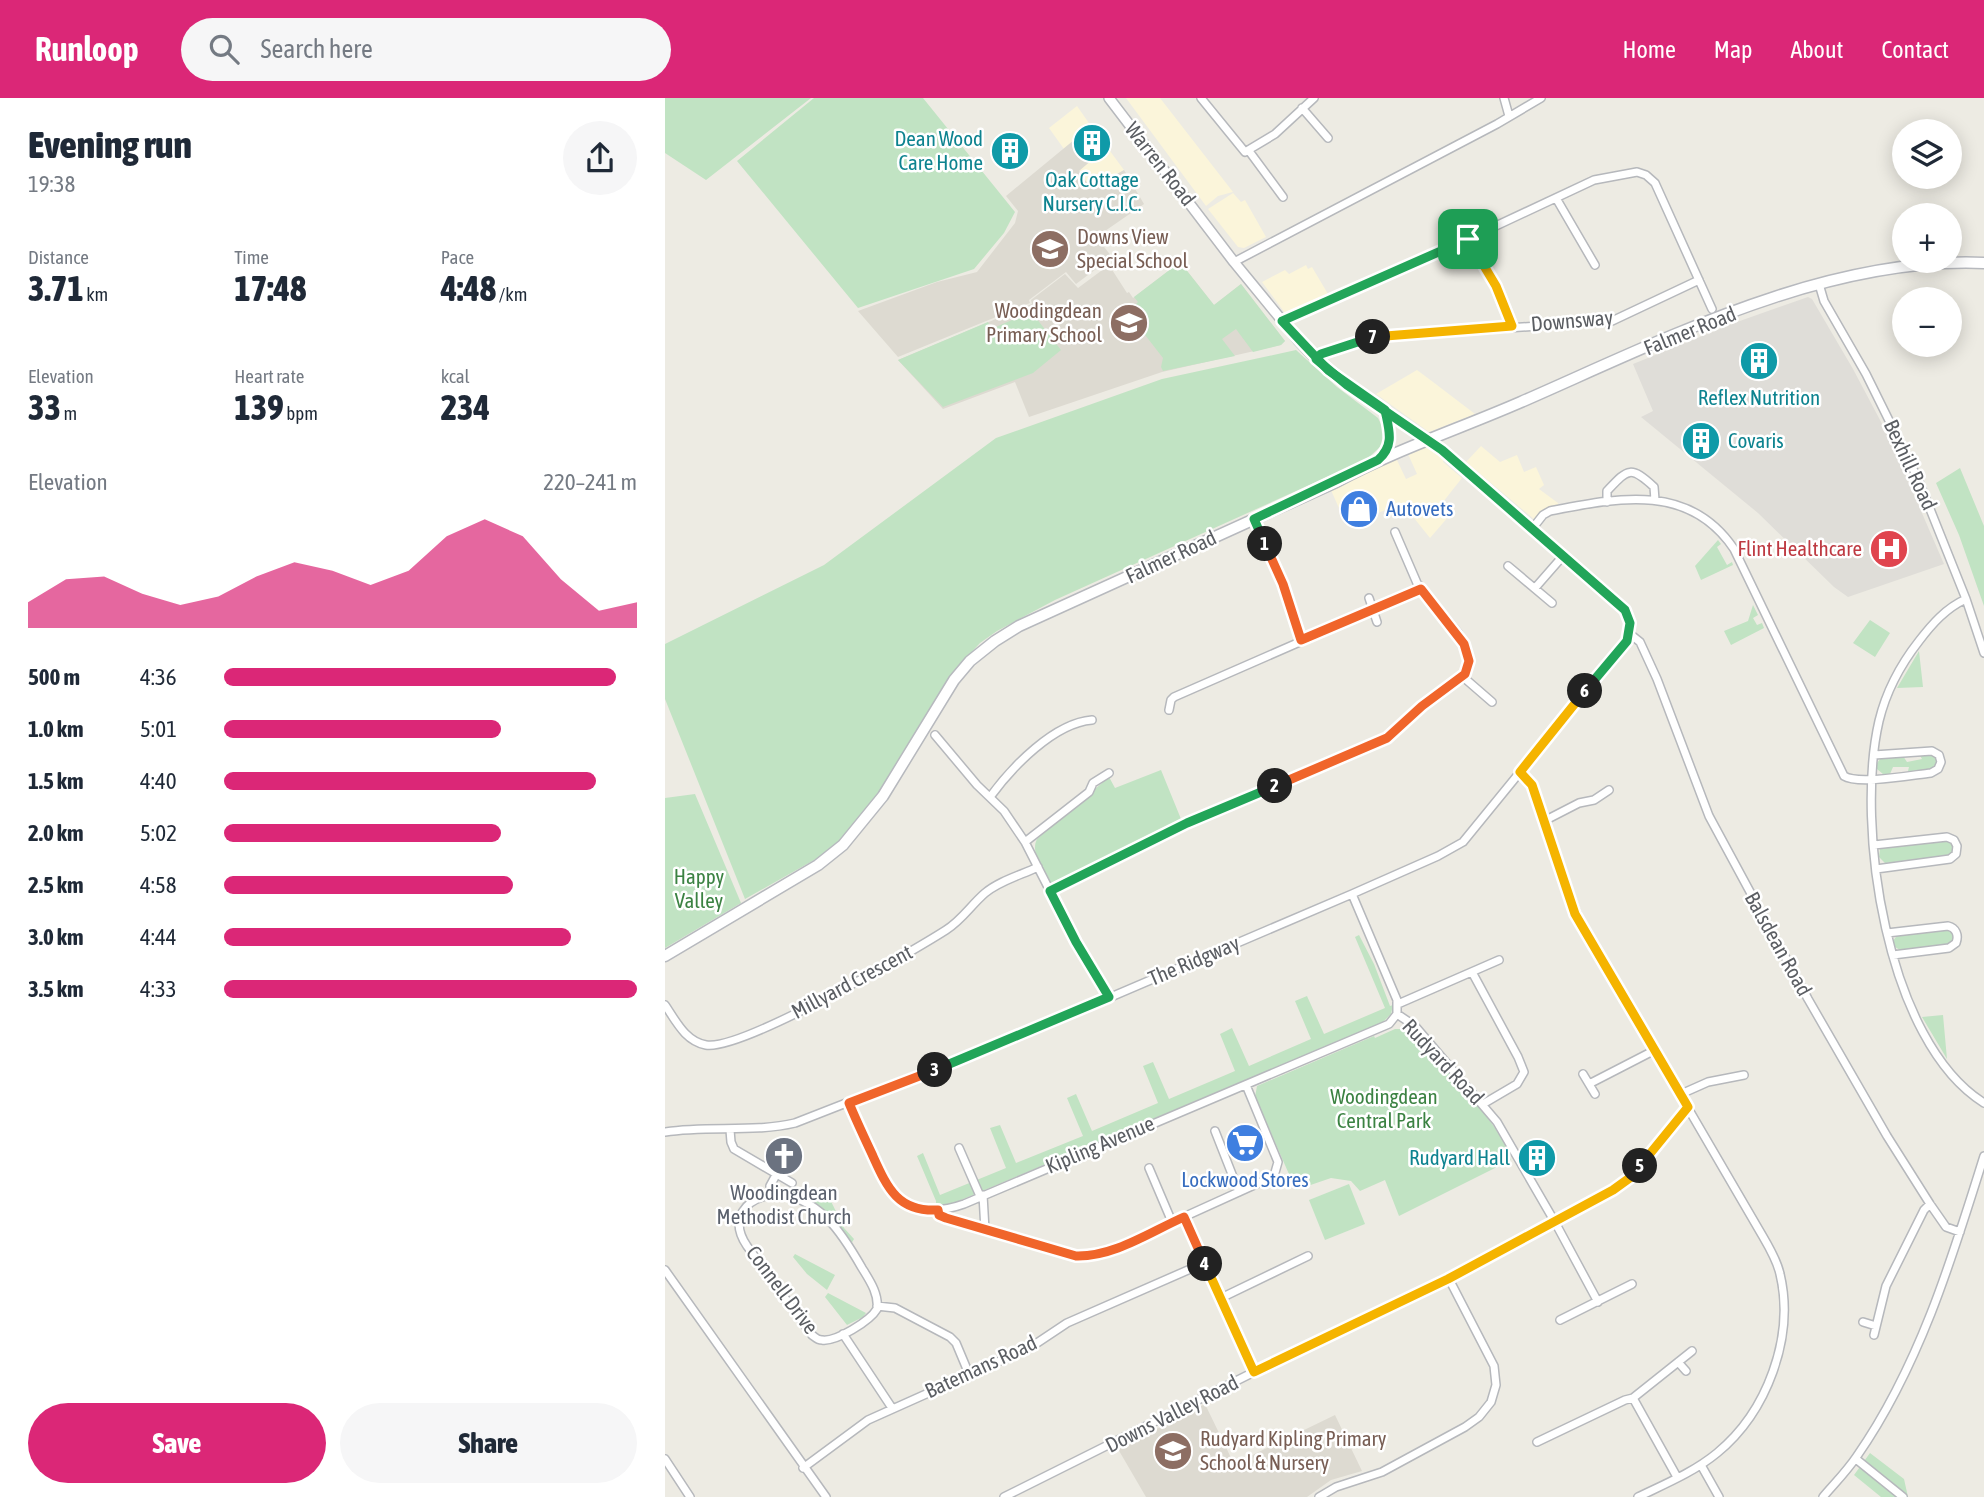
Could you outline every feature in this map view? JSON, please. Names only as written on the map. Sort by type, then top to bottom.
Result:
[{"type":"main road","name":"Falmer Road","points":[[665,956],[807,872],[843,845],[884,796],[954,680],[970,661],[995,641],[1031,620],[1378,460],[1430,441],[1682,333],[1819,284],[1889,267],[1947,262],[1984,263]]},
{"type":"street","name":"Warren Road","points":[[1109,98],[1234,261],[1316,359],[1347,385],[1430,441]]},
{"type":"street","points":[[1201,98],[1242,151],[1249,150],[1275,134],[1314,98]]},
{"type":"street","points":[[1504,98],[1509,116]]},
{"type":"street","points":[[1234,261],[1541,98]]},
{"type":"street","points":[[1302,108],[1328,138]]},
{"type":"street","points":[[1249,150],[1283,197]]},
{"type":"street","points":[[1282,321],[1599,178],[1634,173],[1646,175],[1657,187],[1712,309]]},
{"type":"street","points":[[1556,198],[1595,265]]},
{"type":"street","points":[[1468,239],[1496,286],[1512,326]]},
{"type":"street","name":"Downsway","points":[[1316,359],[1321,354],[1373,337],[1612,321],[1699,280]]},
{"type":"street","name":"Bexhill Road","points":[[1819,284],[1824,301],[1866,374],[1904,449],[1935,519],[1984,653]]},
{"type":"street","points":[[1378,460],[1390,440],[1385,410]]},
{"type":"street","name":"Balsdean Road","points":[[1430,441],[1621,605],[1629,619],[1630,634],[1640,642],[1657,679],[1715,828],[1838,1054],[1930,1204],[1946,1227],[1961,1232]]},
{"type":"street","points":[[1607,502],[1607,491],[1629,471],[1637,472],[1654,487],[1655,499]]},
{"type":"street","points":[[1532,529],[1548,512],[1627,499],[1655,499],[1693,512],[1728,541],[1767,614],[1843,774],[1851,780],[1873,780],[1933,773],[1941,763],[1939,755],[1931,751],[1874,755]]},
{"type":"street","points":[[1254,519],[1283,584],[1301,640]]},
{"type":"street","points":[[1050,891],[1187,823],[1387,738],[1422,706],[1462,676],[1469,663],[1467,649],[1458,633],[1421,589],[1395,532]]},
{"type":"street","points":[[1391,548],[1401,545]]},
{"type":"street","points":[[1535,588],[1563,556]]},
{"type":"street","points":[[1508,566],[1552,603]]},
{"type":"street","points":[[1169,710],[1174,697],[1421,589]]},
{"type":"street","points":[[1369,598],[1377,622]]},
{"type":"street","points":[[1966,599],[1951,607],[1937,620],[1917,643],[1899,671],[1879,720],[1874,755],[1872,813],[1876,869],[1887,933],[1906,995],[1927,1040],[1946,1068],[1984,1103]]},
{"type":"street","name":"The Ridgway","points":[[665,1132],[781,1126],[849,1103],[981,1051],[1449,851],[1463,842],[1630,634]]},
{"type":"street","points":[[1462,676],[1493,702]]},
{"type":"street","points":[[990,797],[1038,746],[1083,721],[1093,720]]},
{"type":"street","points":[[935,735],[977,785],[1005,811],[1025,842],[1076,942],[1109,997]]},
{"type":"street","points":[[1520,772],[1532,785],[1575,914],[1681,1094],[1780,1272],[1783,1297],[1780,1345],[1762,1398],[1729,1443],[1701,1465],[1638,1497]]},
{"type":"street","points":[[1025,842],[1089,792],[1090,779],[1109,773]]},
{"type":"street","points":[[1544,821],[1579,803],[1594,800],[1600,792],[1609,790]]},
{"type":"street","points":[[1874,845],[1948,838],[1955,842],[1958,848],[1955,855],[1949,859],[1876,869]]},
{"type":"street","name":"Millyard Crescent","points":[[665,1005],[681,1030],[693,1040],[712,1045],[731,1041],[816,1004],[924,943],[961,920],[985,893],[1038,867]]},
{"type":"street","name":"Rudyard Road","points":[[1353,894],[1398,1004],[1397,1014],[1415,1026],[1483,1104],[1507,1138],[1598,1302]]},
{"type":"street","points":[[1887,933],[1948,926],[1954,929],[1957,935],[1956,943],[1949,948],[1893,955]]},
{"type":"street","points":[[1398,1004],[1499,960]]},
{"type":"street","points":[[1472,972],[1524,1072],[1517,1084],[1483,1104]]},
{"type":"street","name":"Kipling Avenue","points":[[849,1103],[890,1191],[913,1207],[938,1210],[954,1207],[981,1196],[1386,1026],[1397,1014]]},
{"type":"street","points":[[1589,1084],[1655,1050]]},
{"type":"street","points":[[1583,1074],[1595,1094]]},
{"type":"street","points":[[1681,1094],[1708,1082],[1737,1074]]},
{"type":"street","points":[[938,1210],[939,1215],[1063,1254],[1082,1256],[1111,1250],[1272,1177],[1278,1167],[1246,1085]]},
{"type":"street","name":"Downs Valley Road","points":[[1004,1497],[1448,1279],[1613,1190],[1631,1177],[1688,1107]]},
{"type":"street","points":[[730,1130],[734,1149],[792,1183]]},
{"type":"street","points":[[1227,1135],[1216,1135],[1239,1192]]},
{"type":"street","points":[[959,1149],[981,1196],[985,1230]]},
{"type":"street","points":[[1823,1497],[1856,1459],[1900,1384],[1961,1232],[1984,1156]]},
{"type":"street","points":[[1149,1168],[1172,1222]]},
{"type":"street","points":[[770,1186],[776,1175]]},
{"type":"street","name":"Connell Drive","points":[[771,1195],[783,1195],[809,1205],[829,1219],[845,1237],[876,1293],[877,1306],[867,1321],[843,1334],[822,1340],[812,1335],[747,1246],[738,1223],[741,1213],[752,1202],[771,1195]]},
{"type":"street","points":[[1863,1322],[1875,1331],[1886,1286],[1896,1271],[1924,1210],[1930,1204]]},
{"type":"street","points":[[1184,1217],[1254,1372]]},
{"type":"street","points":[[1292,1253],[1296,1262]]},
{"type":"street","points":[[1221,1298],[1308,1256]]},
{"type":"street","name":"Batemans Road","points":[[803,1468],[867,1420],[1031,1347],[1067,1323],[1204,1263]]},
{"type":"street","points":[[665,1270],[826,1497]]},
{"type":"street","points":[[1319,1497],[1336,1487],[1382,1472],[1465,1427],[1479,1417],[1490,1402],[1496,1385],[1494,1366],[1448,1279]]},
{"type":"street","points":[[1560,1320],[1632,1284]]},
{"type":"street","points":[[877,1306],[895,1308],[950,1337],[956,1343],[969,1374]]},
{"type":"street","points":[[843,1334],[892,1408]]},
{"type":"street","points":[[1537,1442],[1633,1398],[1692,1350]]},
{"type":"street","points":[[1678,1362],[1686,1371]]},
{"type":"street","points":[[1633,1398],[1677,1478]]},
{"type":"street","points":[[665,1459],[690,1497]]},
{"type":"street","points":[[1856,1459],[1903,1497]]},
{"type":"street","points":[[1701,1465],[1719,1497]]},
{"type":"shaded area","points":[[1126,98],[1160,98],[1233,192],[1218,196],[1206,206]]},
{"type":"shaded area","points":[[1077,106],[1091,126],[1064,149],[1049,128]]},
{"type":"shaded area","name":"Downs View Special School","points":[[1091,126],[1107,147],[1079,171],[1091,189],[1124,170],[1144,204],[1105,231],[1101,243],[1112,257],[1076,284],[1066,272],[1029,300],[1030,303],[898,357],[858,311],[937,282],[977,272],[1015,223],[1018,211],[1006,196]]},
{"type":"shaded area","points":[[1107,147],[1124,170],[1091,189],[1079,170]]},
{"type":"shaded area","points":[[1233,193],[1241,202],[1245,200],[1266,237],[1244,248],[1238,247],[1208,209]]},
{"type":"shaded area","name":"Woodingdean Primary School","points":[[1180,262],[1214,305],[1241,284],[1285,341],[1281,345],[1162,372],[1029,417],[1015,382],[943,409],[898,360],[1032,304],[1031,300],[1065,274],[1078,288],[1109,265],[1133,298]]},
{"type":"shaded area","points":[[1306,265],[1308,269],[1312,267],[1328,294],[1285,313],[1262,282],[1285,270],[1289,274]]},
{"type":"shaded area","points":[[1808,297],[1812,299],[1853,369],[1889,437],[1944,564],[1848,597],[1834,587],[1758,513],[1641,417],[1653,411],[1633,364]]},
{"type":"shaded area","points":[[1417,370],[1475,414],[1429,432],[1376,394]]},
{"type":"shaded area","points":[[1427,446],[1443,457],[1443,462],[1462,478],[1439,507],[1449,516],[1430,538],[1402,503],[1347,526],[1330,488],[1396,458],[1406,479],[1417,474],[1408,454]]},
{"type":"shaded area","points":[[1481,446],[1500,462],[1517,455],[1524,472],[1536,467],[1544,485],[1539,489],[1558,503],[1560,508],[1535,520],[1466,462]]},
{"type":"shaded area","name":"Rudyard Kipling Primary School & Nursery","points":[[1205,1404],[1234,1464],[1335,1415],[1362,1471],[1331,1480],[1307,1497],[1146,1497],[1118,1449]]},
{"type":"green space","points":[[665,98],[811,98],[706,180],[665,153]]},
{"type":"green space","points":[[814,98],[923,98],[1015,212],[1004,233],[974,269],[858,308],[737,161]]},
{"type":"green space","points":[[1180,262],[1214,305],[1241,284],[1285,341],[1281,345],[1253,352],[1236,329],[1222,339],[1235,356],[1163,371],[1163,358],[1142,331],[1148,327],[1133,307],[1138,302],[1134,297]]},
{"type":"green space","points":[[1026,314],[1033,314],[1061,350],[1033,373],[943,407],[898,360],[988,322],[991,329]]},
{"type":"green space","points":[[1296,350],[1337,387],[1378,418],[1383,428],[1380,447],[1367,459],[1055,600],[980,643],[954,671],[889,778],[849,832],[830,851],[745,899],[665,699],[665,644],[824,565],[996,438],[1162,379]]},
{"type":"green space","points":[[1960,468],[1984,526],[1984,606],[1959,535],[1936,483]]},
{"type":"green space","points":[[1718,540],[1721,544],[1717,547],[1727,565],[1732,562],[1733,565],[1701,580],[1695,566]]},
{"type":"green space","points":[[1753,605],[1758,615],[1753,618],[1757,625],[1762,623],[1764,628],[1731,645],[1724,631],[1748,621]]},
{"type":"green space","points":[[1870,620],[1890,633],[1875,657],[1853,643]]},
{"type":"green space","points":[[1919,651],[1923,687],[1897,688]]},
{"type":"green space","points":[[1929,753],[1936,757],[1938,762],[1935,768],[1910,772],[1909,767],[1893,767],[1890,774],[1883,774],[1877,769],[1881,758],[1903,756],[1907,762],[1922,759],[1919,754]]},
{"type":"green space","points":[[1161,770],[1181,819],[1050,884],[1036,856],[1037,839],[1109,777],[1115,788]]},
{"type":"green space","name":"Happy Valley","points":[[695,794],[741,903],[665,948],[665,798]]},
{"type":"green space","points":[[1949,840],[1954,844],[1955,851],[1950,856],[1885,863],[1879,857],[1880,849],[1884,846]]},
{"type":"green space","points":[[1946,928],[1954,935],[1953,941],[1948,945],[1900,950],[1895,947],[1893,941],[1898,934]]},
{"type":"green space","points":[[1359,935],[1374,964],[1390,1006],[1393,1005],[1391,1014],[1383,1022],[949,1205],[936,1206],[917,1156],[923,1153],[940,1195],[1006,1168],[990,1128],[1000,1125],[1016,1163],[1083,1136],[1067,1098],[1076,1094],[1092,1131],[1158,1103],[1143,1066],[1153,1062],[1169,1099],[1235,1071],[1220,1034],[1232,1028],[1249,1066],[1311,1039],[1295,1001],[1307,996],[1324,1034],[1385,1008],[1355,937]]},
{"type":"green space","points":[[1943,1015],[1947,1059],[1922,1017]]},
{"type":"green space","name":"Woodingdean Central Park","points":[[1395,1029],[1407,1029],[1418,1038],[1456,1080],[1497,1131],[1511,1160],[1399,1216],[1385,1180],[1360,1191],[1351,1181],[1331,1178],[1296,1190],[1255,1097],[1257,1086]]},
{"type":"green space","points":[[1349,1184],[1365,1224],[1325,1240],[1309,1200]]},
{"type":"green space","points":[[825,1189],[844,1228],[854,1239],[851,1244],[833,1219],[808,1201],[779,1193],[764,1194],[749,1200],[732,1190]]},
{"type":"green space","points":[[795,1254],[835,1275],[827,1290],[807,1274],[793,1257]]},
{"type":"green space","points":[[828,1293],[866,1313],[847,1325],[825,1297]]},
{"type":"green space","points":[[1870,1453],[1904,1479],[1908,1497],[1881,1497],[1854,1475]]},
{"type":"place","name":"Oak Cottage Nursery C.I.C.","points":[[1092,143]]},
{"type":"place","name":"Dean Wood Care Home","points":[[1010,151]]},
{"type":"place","name":"Downs View Special School","points":[[1050,249]]},
{"type":"place","name":"Woodingdean Primary School","points":[[1129,323]]},
{"type":"place","name":"Reflex Nutrition","points":[[1759,361]]},
{"type":"place","name":"Covaris","points":[[1701,441]]},
{"type":"place","name":"Autovets","points":[[1359,509]]},
{"type":"place","name":"Flint Healthcare","points":[[1889,549]]},
{"type":"place","name":"Lockwood Stores","points":[[1245,1143]]},
{"type":"place","name":"Woodingdean Methodist Church","points":[[784,1156]]},
{"type":"place","name":"Rudyard Hall","points":[[1537,1158]]},
{"type":"place","name":"Rudyard Kipling Primary School & Nursery","points":[[1173,1451]]},
{"type":"route","points":[[1468,239],[1282,321],[1298,340],[1316,359],[1328,370],[1385,410],[1390,434],[1390,440],[1378,460],[1254,519],[1283,584],[1301,640],[1421,589],[1458,633],[1469,653],[1465,674],[1434,696],[1387,738],[1187,823],[1050,891],[1109,997],[849,1103],[887,1186],[898,1199],[913,1207],[938,1210],[939,1215],[946,1218],[1076,1256],[1095,1255],[1111,1250],[1184,1217],[1254,1372],[1448,1279],[1613,1190],[1637,1171],[1688,1107],[1575,914],[1532,785],[1520,772],[1627,641],[1631,629],[1628,615],[1616,601],[1442,450],[1430,441],[1347,385],[1328,370],[1316,359],[1321,354],[1345,344],[1373,337],[1512,326],[1496,286],[1468,239]]}]
